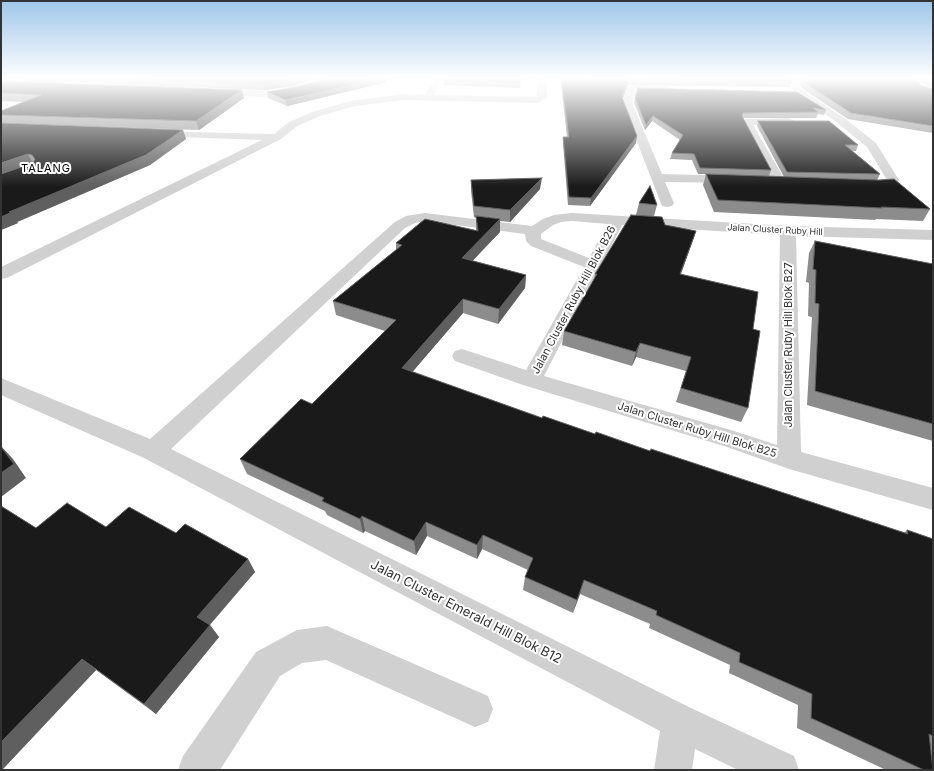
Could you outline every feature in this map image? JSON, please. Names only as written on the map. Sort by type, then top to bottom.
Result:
[{"type":"street","points":[[1,274],[277,137],[293,124],[315,115]]},
{"type":"street","points":[[632,115],[667,204]]},
{"type":"street","points":[[831,115],[872,145],[893,180],[890,185],[853,186]]},
{"type":"street","points":[[779,182],[746,122],[803,122]]},
{"type":"street","points":[[826,122],[842,122]]},
{"type":"street","points":[[143,132],[277,137]]},
{"type":"street","points":[[657,178],[748,181]]},
{"type":"street","points":[[764,181],[794,182]]},
{"type":"street","points":[[153,451],[400,225],[411,219],[425,217],[535,231],[533,238],[537,243],[593,265]]},
{"type":"street","name":"Jalan Cluster Ruby Hill","points":[[535,231],[548,222],[559,218],[572,217],[788,231],[933,235]]},
{"type":"street","name":"Jalan Cluster Ruby Hill Blok B26","points":[[531,380],[617,221]]},
{"type":"street","name":"Jalan Cluster Ruby Hill Blok B27","points":[[788,231],[789,459]]},
{"type":"street","name":"Jalan Cluster Ruby Hill Blok B25","points":[[462,356],[531,380],[734,440],[789,459],[933,499]]},
{"type":"street","name":"Jalan Cluster Emerald Hill Blok B12","points":[[1,386],[153,451],[680,722],[780,770]]},
{"type":"street","points":[[197,770],[268,664],[298,647],[327,644],[475,709]]},
{"type":"street","points":[[673,770],[680,722]]},
{"type":"building","points":[[1,115],[205,115],[196,121]]},
{"type":"building","points":[[566,115],[629,115],[637,136],[591,198],[569,197],[563,137],[569,137]]},
{"type":"building","points":[[642,115],[742,115],[771,170],[700,168],[694,154],[672,153],[683,135],[653,116],[646,125]]},
{"type":"building","points":[[863,115],[933,115],[933,126]]},
{"type":"building","points":[[758,121],[829,121],[858,145],[845,145],[880,174],[787,172]]},
{"type":"building","points":[[1,123],[183,130],[146,155],[9,212],[12,212],[1,217],[1,174],[33,163],[35,159],[32,155],[28,154],[1,163]]},
{"type":"building","points":[[706,174],[879,180],[894,179],[930,209],[718,200]]},
{"type":"building","points":[[542,178],[510,210],[474,206],[471,180]]},
{"type":"building","points":[[650,186],[657,205],[639,203]]},
{"type":"building","points":[[631,215],[662,217],[665,225],[696,231],[680,274],[758,292],[753,329],[760,331],[748,408],[681,388],[691,357],[640,343],[636,352],[564,331],[597,274],[595,274]]},
{"type":"building","points":[[476,216],[500,219],[462,258],[526,275],[499,309],[463,299],[402,368],[542,418],[543,416],[595,434],[596,432],[650,451],[651,449],[908,534],[907,530],[933,539],[933,736],[929,734],[933,770],[924,770],[811,718],[812,694],[739,662],[740,653],[656,615],[657,611],[584,580],[577,600],[525,577],[533,558],[483,535],[477,545],[426,522],[414,541],[362,516],[360,519],[322,501],[324,498],[240,459],[301,399],[312,404],[396,320],[333,301],[402,245],[396,243],[425,219],[478,231]]},
{"type":"building","points":[[815,241],[933,264],[933,424],[815,391],[819,304],[815,303],[816,270],[813,269]]},
{"type":"building","points":[[1,447],[14,464],[1,473]]},
{"type":"building","points":[[67,503],[106,527],[129,507],[176,533],[185,524],[248,559],[197,617],[210,625],[144,704],[82,659],[1,742],[1,506],[36,528]]},
{"type":"district","name":"TALANG","points":[[46,169]]}]
